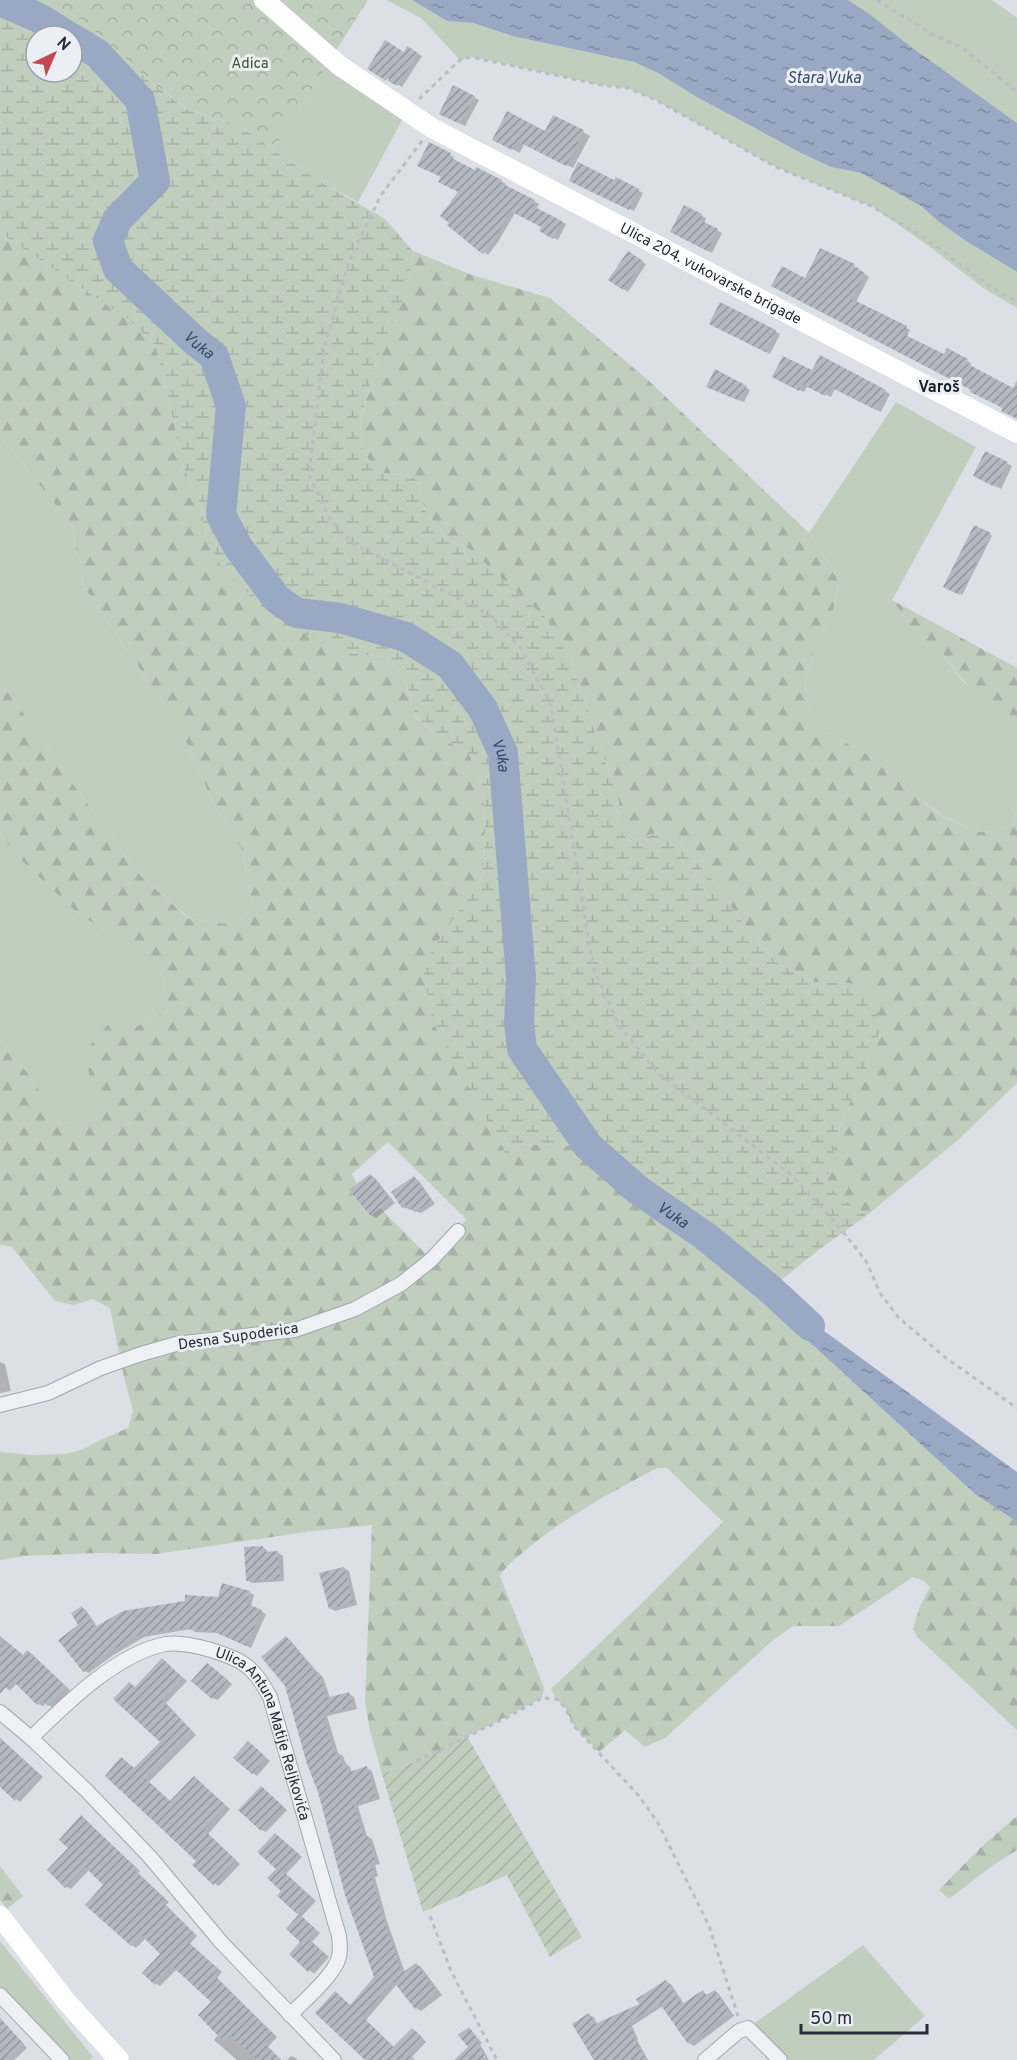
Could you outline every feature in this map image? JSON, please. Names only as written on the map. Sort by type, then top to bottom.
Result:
[{"type":"street","name":"Ulica 204. vukovarske brigade","points":[[264,0],[340,66],[432,128],[1017,433]]},
{"type":"street","name":"Desna Supoderica","points":[[0,1404],[48,1393],[101,1368],[168,1346],[294,1330],[354,1309],[400,1284],[431,1260],[458,1231]]},
{"type":"street","name":"Ulica Antuna Matije Reljkovića","points":[[31,1738],[64,1705],[134,1654],[167,1644],[192,1645],[227,1655],[245,1664],[259,1676],[270,1697],[317,1856],[341,1951],[338,1963],[319,1987],[290,2015]]},
{"type":"street","points":[[0,1712],[86,1790],[150,1857],[221,1942],[334,2060]]},
{"type":"street","points":[[0,1916],[66,2001],[119,2060]]},
{"type":"street","points":[[0,1995],[62,2060]]},
{"type":"street","points":[[705,2060],[739,2031],[748,2028],[780,2060]]},
{"type":"path","points":[[877,0],[932,34],[964,49],[1017,92]]},
{"type":"path","points":[[407,111],[460,60],[471,57],[602,85],[628,88],[656,100],[776,167],[873,207],[925,238],[989,285],[1017,302]]},
{"type":"path","points":[[432,128],[381,195],[349,261],[324,348],[309,475],[329,517],[351,542],[491,616],[521,650],[551,705],[593,967],[619,1025],[657,1072],[790,1174],[837,1224],[866,1261],[880,1293],[899,1318],[946,1358],[1017,1408]]},
{"type":"path","points":[[416,1761],[542,1698],[556,1699],[565,1707],[574,1726],[639,1796],[658,1823],[709,1926],[738,2018],[739,2031]]},
{"type":"path","points":[[430,1916],[451,1971],[497,2060]]},
{"type":"green space","points":[[0,0],[44,0],[72,14],[185,108],[225,121],[251,133],[321,182],[385,219],[413,251],[406,293],[379,354],[360,421],[362,447],[375,472],[417,479],[425,511],[448,539],[471,550],[547,619],[571,662],[619,801],[616,823],[628,841],[656,833],[679,842],[717,886],[737,915],[776,962],[814,982],[856,984],[875,999],[880,1030],[872,1057],[839,1128],[826,1186],[866,1216],[770,1289],[705,1236],[638,1190],[588,1146],[521,1144],[508,1158],[433,1023],[424,973],[432,950],[482,877],[485,830],[482,785],[469,754],[433,733],[415,715],[405,678],[383,657],[340,652],[269,614],[221,566],[206,538],[198,495],[184,468],[156,346],[128,319],[0,233]]},
{"type":"green space","name":"Adica","points":[[44,0],[368,0],[273,150],[251,133],[225,121],[186,108],[72,14]]},
{"type":"green space","points":[[386,0],[412,0],[447,21],[473,23],[512,36],[634,62],[658,73],[695,96],[801,153],[831,167],[861,173],[921,206],[966,241],[1017,272],[1017,308],[983,288],[873,207],[776,167],[656,100],[628,88],[601,85],[471,57],[460,60],[421,18]]},
{"type":"green space","points":[[848,0],[992,0],[1017,18],[1017,123],[868,13]]},
{"type":"green space","points":[[331,58],[407,111],[358,202],[321,182],[273,150]]},
{"type":"green space","points":[[0,233],[128,319],[156,346],[184,468],[198,495],[206,538],[340,652],[383,657],[405,678],[415,716],[433,733],[469,754],[482,785],[485,830],[482,877],[432,950],[508,1157],[521,1144],[588,1146],[638,1190],[705,1236],[770,1289],[779,1298],[803,1336],[975,1494],[1017,1522],[1017,1730],[917,1637],[913,1629],[920,1606],[930,1587],[924,1581],[913,1577],[839,1626],[793,1626],[772,1641],[665,1738],[645,1747],[625,1730],[599,1752],[574,1726],[565,1707],[556,1699],[551,1689],[723,1522],[667,1468],[657,1468],[573,1515],[526,1550],[502,1572],[500,1576],[544,1688],[542,1698],[444,1748],[382,1774],[365,1702],[372,1525],[313,1531],[156,1554],[100,1553],[25,1556],[0,1560],[0,1452],[31,1455],[66,1454],[84,1449],[128,1428],[133,1411],[110,1308],[92,1299],[74,1305],[55,1301],[12,1247],[0,1245],[0,1039],[31,1077],[60,1125],[97,1116],[85,1051],[111,1021],[131,1029],[162,1014],[164,978],[116,939],[74,910],[19,858],[0,834],[0,679],[58,764],[140,875],[189,919],[235,925],[253,905],[241,847],[214,805],[179,726],[84,587],[72,525],[0,436]],"holes":[[[388,1142],[466,1219],[458,1231],[431,1259],[380,1208],[369,1216],[349,1190],[357,1184],[352,1174]]]},
{"type":"green space","points":[[413,251],[472,275],[550,298],[648,380],[809,533],[839,578],[833,612],[814,646],[805,690],[810,714],[840,740],[876,759],[908,790],[942,816],[977,832],[995,831],[1014,824],[1017,805],[1017,1083],[958,1140],[866,1216],[826,1187],[837,1136],[849,1104],[872,1057],[856,984],[814,982],[776,962],[737,915],[717,886],[679,842],[656,833],[628,841],[616,823],[619,801],[571,662],[471,550],[448,539],[425,511],[417,479],[375,472],[362,447],[360,422],[379,354],[406,293]]},
{"type":"green space","points":[[896,402],[976,447],[892,600],[918,636],[941,651],[964,683],[1017,730],[1017,805],[1014,824],[995,831],[977,832],[943,816],[908,790],[876,759],[840,740],[810,714],[805,690],[814,646],[833,612],[839,578],[809,533]]},
{"type":"green space","points":[[0,436],[72,525],[84,587],[179,726],[214,805],[241,847],[253,905],[235,925],[190,919],[140,875],[58,764],[0,679]]},
{"type":"green space","points":[[892,600],[1017,668],[1017,730],[983,707],[941,651],[918,636]]},
{"type":"green space","points":[[0,834],[19,858],[74,910],[116,939],[164,978],[163,1014],[131,1029],[94,1095],[97,1116],[60,1125],[31,1077],[0,1039]]},
{"type":"green space","points":[[467,1736],[582,1937],[550,1957],[507,1875],[423,1912],[382,1774],[416,1761]]},
{"type":"green space","points":[[1017,1816],[1017,1850],[993,1865],[949,1899],[939,1890],[980,1848]]},
{"type":"green space","points":[[0,1866],[23,1896],[7,1909],[0,1900]]},
{"type":"green space","points":[[0,1941],[93,2057],[89,2060],[67,2060],[0,1995]]},
{"type":"green space","points":[[863,1945],[925,2016],[874,2060],[780,2060],[748,2028]]},
{"type":"water","name":"Stara Vuka","points":[[412,0],[848,0],[1017,123],[1017,272],[966,241],[921,206],[861,173],[831,167],[801,153],[695,96],[658,73],[634,62],[512,36],[473,23],[447,21]]},
{"type":"water","points":[[779,1298],[1017,1472],[1017,1522],[975,1494],[803,1336]]},
{"type":"building","points":[[385,40],[404,52],[407,46],[418,53],[397,86],[388,81],[403,53],[386,81],[367,69]]},
{"type":"building","points":[[453,85],[475,96],[460,124],[439,114]]},
{"type":"building","points":[[507,111],[545,131],[553,115],[584,130],[566,166],[517,141],[512,150],[492,140]]},
{"type":"building","points":[[429,142],[451,153],[449,157],[502,180],[501,183],[535,200],[533,206],[562,221],[553,239],[539,231],[541,227],[510,211],[494,240],[483,254],[476,249],[447,225],[449,223],[440,216],[458,192],[438,182],[441,177],[417,166]]},
{"type":"building","points":[[578,162],[614,180],[616,177],[639,189],[629,210],[569,181]]},
{"type":"building","points":[[684,205],[702,214],[700,220],[718,229],[707,251],[670,232]]},
{"type":"building","points":[[820,248],[855,264],[854,266],[865,273],[852,299],[907,326],[903,334],[944,354],[947,348],[968,359],[966,363],[1013,388],[1017,380],[1017,419],[1001,411],[1003,408],[970,392],[971,390],[771,286],[782,266],[805,278]]},
{"type":"building","points":[[628,251],[643,261],[623,290],[608,280]]},
{"type":"building","points":[[720,302],[776,330],[765,352],[709,324]]},
{"type":"building","points":[[820,355],[886,390],[876,410],[830,387],[825,396],[802,384],[799,391],[772,377],[783,356],[812,370]]},
{"type":"building","points":[[715,369],[747,386],[740,401],[706,387]]},
{"type":"building","points":[[985,451],[1008,462],[995,487],[973,476]]},
{"type":"building","points":[[974,525],[991,533],[960,595],[943,587]]},
{"type":"building","points":[[370,1174],[391,1200],[370,1216],[349,1190]]},
{"type":"building","points":[[414,1176],[431,1201],[415,1212],[412,1208],[409,1210],[406,1205],[402,1208],[391,1192]]},
{"type":"building","points":[[263,1546],[263,1552],[278,1551],[280,1579],[246,1581],[244,1547]]},
{"type":"building","points":[[344,1567],[353,1602],[329,1609],[319,1573]]},
{"type":"building","points":[[222,1583],[250,1591],[246,1603],[262,1610],[246,1646],[212,1631],[189,1630],[191,1627],[138,1635],[107,1653],[83,1672],[58,1640],[78,1625],[71,1613],[82,1606],[95,1627],[123,1611],[185,1601],[185,1595],[218,1597]]},
{"type":"building","points":[[286,1636],[316,1673],[319,1672],[326,1698],[349,1692],[353,1707],[323,1714],[334,1753],[338,1752],[342,1764],[346,1763],[349,1772],[367,1766],[376,1797],[354,1804],[363,1836],[367,1835],[376,1861],[371,1863],[374,1874],[371,1875],[382,1915],[402,1973],[416,1963],[438,1992],[415,2009],[393,1981],[362,2016],[393,2047],[412,2028],[423,2038],[408,2053],[415,2060],[365,2060],[315,2013],[335,1991],[350,2005],[374,1977],[345,1895],[318,1792],[307,1764],[285,1686],[261,1657]]},
{"type":"building","points":[[6,1641],[23,1655],[27,1650],[66,1687],[48,1706],[42,1701],[37,1705],[12,1680],[0,1694],[0,1647]]},
{"type":"building","points":[[162,1658],[183,1678],[162,1700],[192,1731],[146,1779],[170,1801],[194,1776],[226,1806],[204,1830],[236,1860],[213,1885],[192,1865],[196,1861],[105,1776],[121,1757],[134,1768],[160,1742],[113,1699],[129,1682],[135,1687]]},
{"type":"building","points":[[207,1663],[228,1680],[212,1699],[191,1681]]},
{"type":"building","points":[[0,1738],[39,1774],[15,1801],[0,1787]]},
{"type":"building","points":[[248,1741],[266,1757],[252,1774],[233,1758]]},
{"type":"building","points":[[261,1786],[283,1806],[261,1831],[238,1810]]},
{"type":"building","points":[[81,1815],[136,1868],[134,1870],[165,1899],[162,1902],[193,1932],[186,1940],[218,1969],[213,1974],[273,2034],[264,2043],[281,2060],[257,2060],[230,2035],[224,2042],[198,2015],[211,2002],[172,1966],[155,1985],[142,1973],[160,1954],[141,1935],[131,1946],[85,1905],[103,1885],[85,1867],[65,1888],[47,1870],[68,1848],[59,1840]]},
{"type":"building","points":[[275,1833],[299,1854],[283,1871],[312,1898],[297,1914],[277,1896],[281,1891],[267,1878],[276,1869],[257,1852]]},
{"type":"building","points":[[299,1914],[316,1929],[308,1939],[325,1954],[308,1972],[289,1954],[300,1942],[286,1929]]},
{"type":"building","points":[[666,1980],[682,2004],[703,1990],[706,1995],[715,1990],[730,2013],[688,2044],[660,2004],[628,2023],[646,2060],[594,2060],[572,2024],[589,2013],[595,2024],[639,2004],[636,1999]]},
{"type":"building","points":[[0,2018],[24,2044],[7,2060],[0,2060]]},
{"type":"building","points":[[469,2027],[479,2040],[477,2042],[487,2060],[454,2060],[468,2047],[458,2035]]},
{"type":"waterway","name":"Vuka","points":[[0,1],[49,24]]},
{"type":"waterway","name":"Vuka","points":[[84,45],[98,54],[140,100],[155,181],[117,220],[108,241],[118,269],[214,356],[231,406],[221,515],[238,547],[277,599],[297,613],[340,618],[406,637],[450,665],[483,709],[503,753],[521,978],[519,1023],[522,1049],[588,1146],[638,1190],[705,1236],[770,1289],[810,1326]]},
{"type":"district","name":"Varoš","points":[[939,386]]}]
